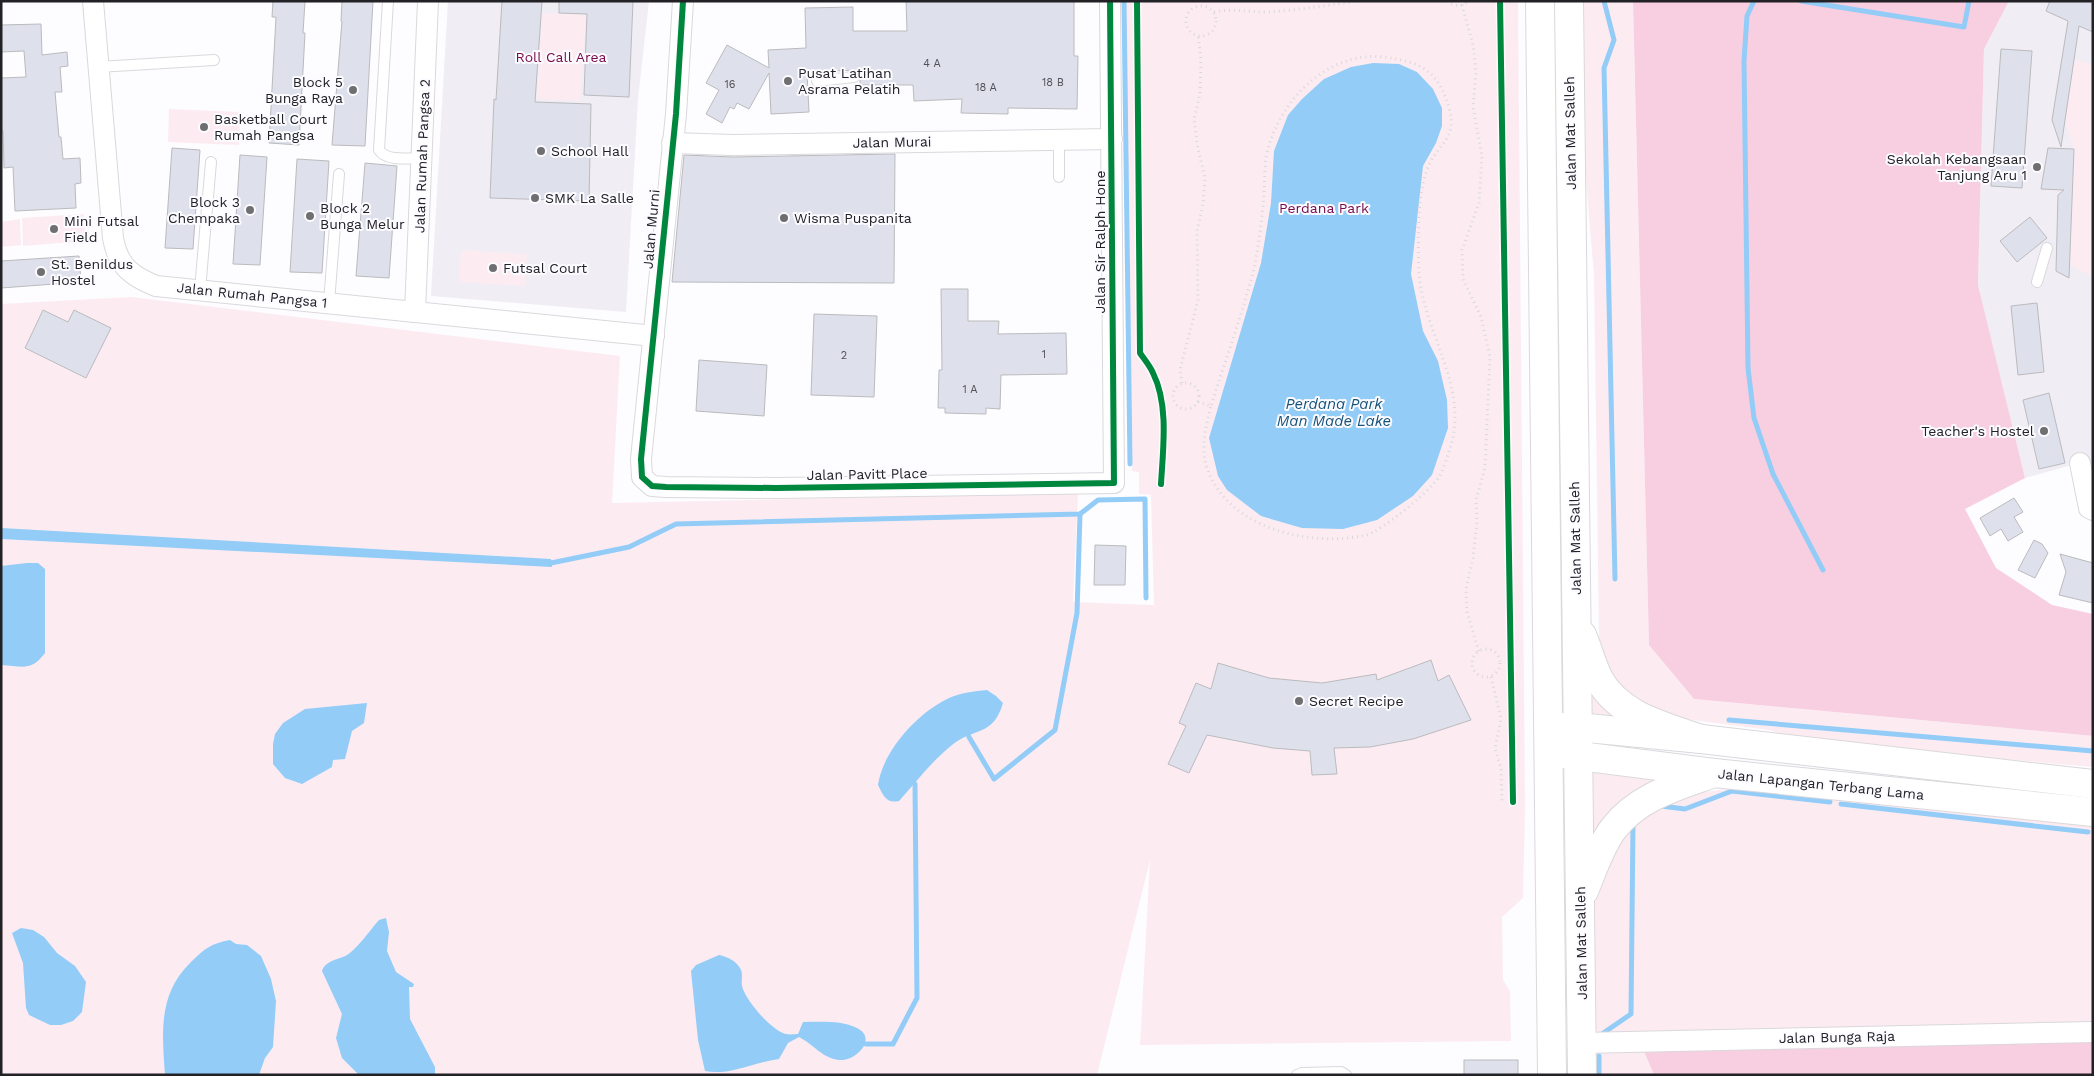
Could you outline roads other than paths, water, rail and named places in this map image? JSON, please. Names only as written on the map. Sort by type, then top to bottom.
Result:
[{"type":"main road","name":"Jalan Mat Salleh","points":[[1540,1],[1552,1075]]},
{"type":"main road","name":"Jalan Mat Salleh","points":[[1569,1],[1582,1075]]},
{"type":"main road","points":[[1576,622],[1599,678],[1610,695],[1644,719],[1700,738]]},
{"type":"main road","points":[[1549,740],[1577,727],[1700,738],[2093,784]]},
{"type":"main road","name":"Jalan Lapangan Terbang Lama","points":[[1549,740],[1577,755],[1714,773],[2093,812]]},
{"type":"main road","points":[[1580,899],[1613,829],[1632,809],[1656,794],[1714,773]]},
{"type":"street","name":"Jalan Rumah Pangsa 1","points":[[93,1],[116,253],[125,267],[138,279],[156,286],[654,336]]},
{"type":"street","name":"Jalan Rumah Pangsa 2","points":[[416,312],[428,1]]},
{"type":"street","name":"Jalan Murni","points":[[641,459],[672,143],[683,1]]},
{"type":"street","name":"Jalan Sir Ralph Hone","points":[[1110,1],[1114,483]]},
{"type":"street","name":"Jalan Murai","points":[[672,143],[734,145],[1112,139]]},
{"type":"street","name":"Jalan Pavitt Place","points":[[641,459],[642,477],[652,486],[666,487],[776,488],[1114,483]]},
{"type":"street","points":[[2080,463],[2089,508],[2093,510]]},
{"type":"street","name":"Jalan Bunga Raja","points":[[1582,1043],[2093,1032]]},
{"type":"lane","points":[[388,1],[379,150],[382,155],[388,157],[423,158]]},
{"type":"lane","points":[[98,67],[214,60]]},
{"type":"lane","points":[[817,81],[854,77]]},
{"type":"lane","points":[[1059,141],[1059,177]]},
{"type":"lane","points":[[200,290],[211,162]]},
{"type":"lane","points":[[329,303],[339,174]]},
{"type":"lane","points":[[2037,282],[2047,248]]},
{"type":"lane","points":[[1297,1075],[1302,1073],[1341,1072],[1346,1075]]},
{"type":"water","name":"Perdana Park Man Made Lake","points":[[1373,63],[1399,64],[1417,72],[1433,89],[1442,108],[1442,126],[1436,143],[1423,166],[1411,274],[1423,331],[1438,361],[1447,400],[1448,428],[1432,475],[1413,496],[1377,520],[1343,529],[1302,528],[1261,516],[1227,490],[1218,476],[1209,438],[1261,263],[1271,203],[1274,151],[1288,115],[1324,79],[1351,67]]},
{"type":"water","points":[[1,528],[551,559],[552,567],[1,539]]},
{"type":"water","points":[[38,563],[45,569],[45,653],[35,663],[30,665],[20,667],[1,665],[1,566]]},
{"type":"water","points":[[987,690],[1003,703],[994,721],[982,730],[960,739],[952,745],[931,765],[899,801],[895,802],[885,798],[878,785],[881,772],[894,746],[903,734],[925,713],[949,698],[968,692]]},
{"type":"water","points":[[367,703],[364,723],[352,731],[345,759],[333,760],[332,767],[302,784],[285,778],[273,764],[275,734],[283,723],[305,709]]},
{"type":"water","points":[[386,918],[389,932],[387,951],[396,972],[414,984],[413,987],[409,987],[410,1019],[435,1067],[435,1075],[359,1075],[342,1058],[336,1038],[342,1014],[322,971],[329,962],[344,957],[351,952],[379,920]]},
{"type":"water","points":[[21,928],[33,930],[44,937],[57,953],[75,966],[86,982],[82,1012],[73,1021],[61,1025],[50,1025],[29,1015],[26,1008],[23,963],[12,933]]},
{"type":"water","points":[[230,940],[236,944],[247,945],[261,956],[271,979],[276,1001],[273,1047],[265,1058],[259,1075],[165,1075],[164,1014],[167,1000],[173,987],[180,974],[200,954],[213,945]]},
{"type":"water","points":[[719,955],[729,958],[737,964],[742,972],[742,986],[748,999],[760,1014],[780,1032],[798,1034],[803,1022],[830,1022],[851,1025],[863,1032],[865,1043],[862,1048],[858,1053],[846,1060],[833,1059],[799,1037],[788,1043],[779,1059],[723,1072],[705,1071],[698,1040],[691,971],[696,965]]},
{"type":"waterway","points":[[1124,1],[1130,464]]},
{"type":"waterway","points":[[1604,1],[1614,40],[1604,68],[1615,579]]},
{"type":"waterway","points":[[1754,1],[1747,16],[1744,61],[1748,368],[1754,418],[1773,474],[1823,570]]},
{"type":"waterway","points":[[1801,1],[1964,27],[1969,1]]},
{"type":"waterway","points":[[551,563],[629,547],[676,524],[1080,514],[1098,500],[1145,499],[1146,598]]},
{"type":"waterway","points":[[969,737],[994,779],[1055,730],[1077,613],[1080,514]]},
{"type":"waterway","points":[[1729,720],[2093,751]]},
{"type":"waterway","points":[[866,1044],[893,1044],[917,998],[915,784]]},
{"type":"waterway","points":[[1661,806],[1685,809],[1732,791],[1830,802]]},
{"type":"waterway","points":[[1841,804],[2088,832]]},
{"type":"waterway","points":[[1599,1036],[1631,1014],[1633,824]]},
{"type":"waterway","points":[[1599,1056],[1599,1075]]},
{"type":"place","name":"Pusat Latihan Asrama Pelatih","points":[[788,81]]},
{"type":"place","name":"Block 5 Bunga Raya","points":[[353,90]]},
{"type":"place","name":"Basketball Court Rumah Pangsa","points":[[204,127]]},
{"type":"place","name":"School Hall","points":[[541,151]]},
{"type":"place","name":"Sekolah Kebangsaan Tanjung Aru 1","points":[[2037,167]]},
{"type":"place","name":"SMK La Salle","points":[[535,198]]},
{"type":"place","name":"Block 3 Chempaka","points":[[250,210]]},
{"type":"place","name":"Block 2 Bunga Melur","points":[[310,216]]},
{"type":"place","name":"Wisma Puspanita","points":[[784,218]]},
{"type":"place","name":"Mini Futsal Field","points":[[54,229]]},
{"type":"place","name":"Futsal Court","points":[[493,268]]},
{"type":"place","name":"St. Benildus Hostel","points":[[41,272]]},
{"type":"place","name":"Teacher's Hostel","points":[[2044,431]]},
{"type":"place","name":"Secret Recipe","points":[[1299,701]]},
{"type":"park label","name":"Roll Call Area","points":[[561,57]]},
{"type":"park label","name":"Perdana Park","points":[[1324,208]]}]
